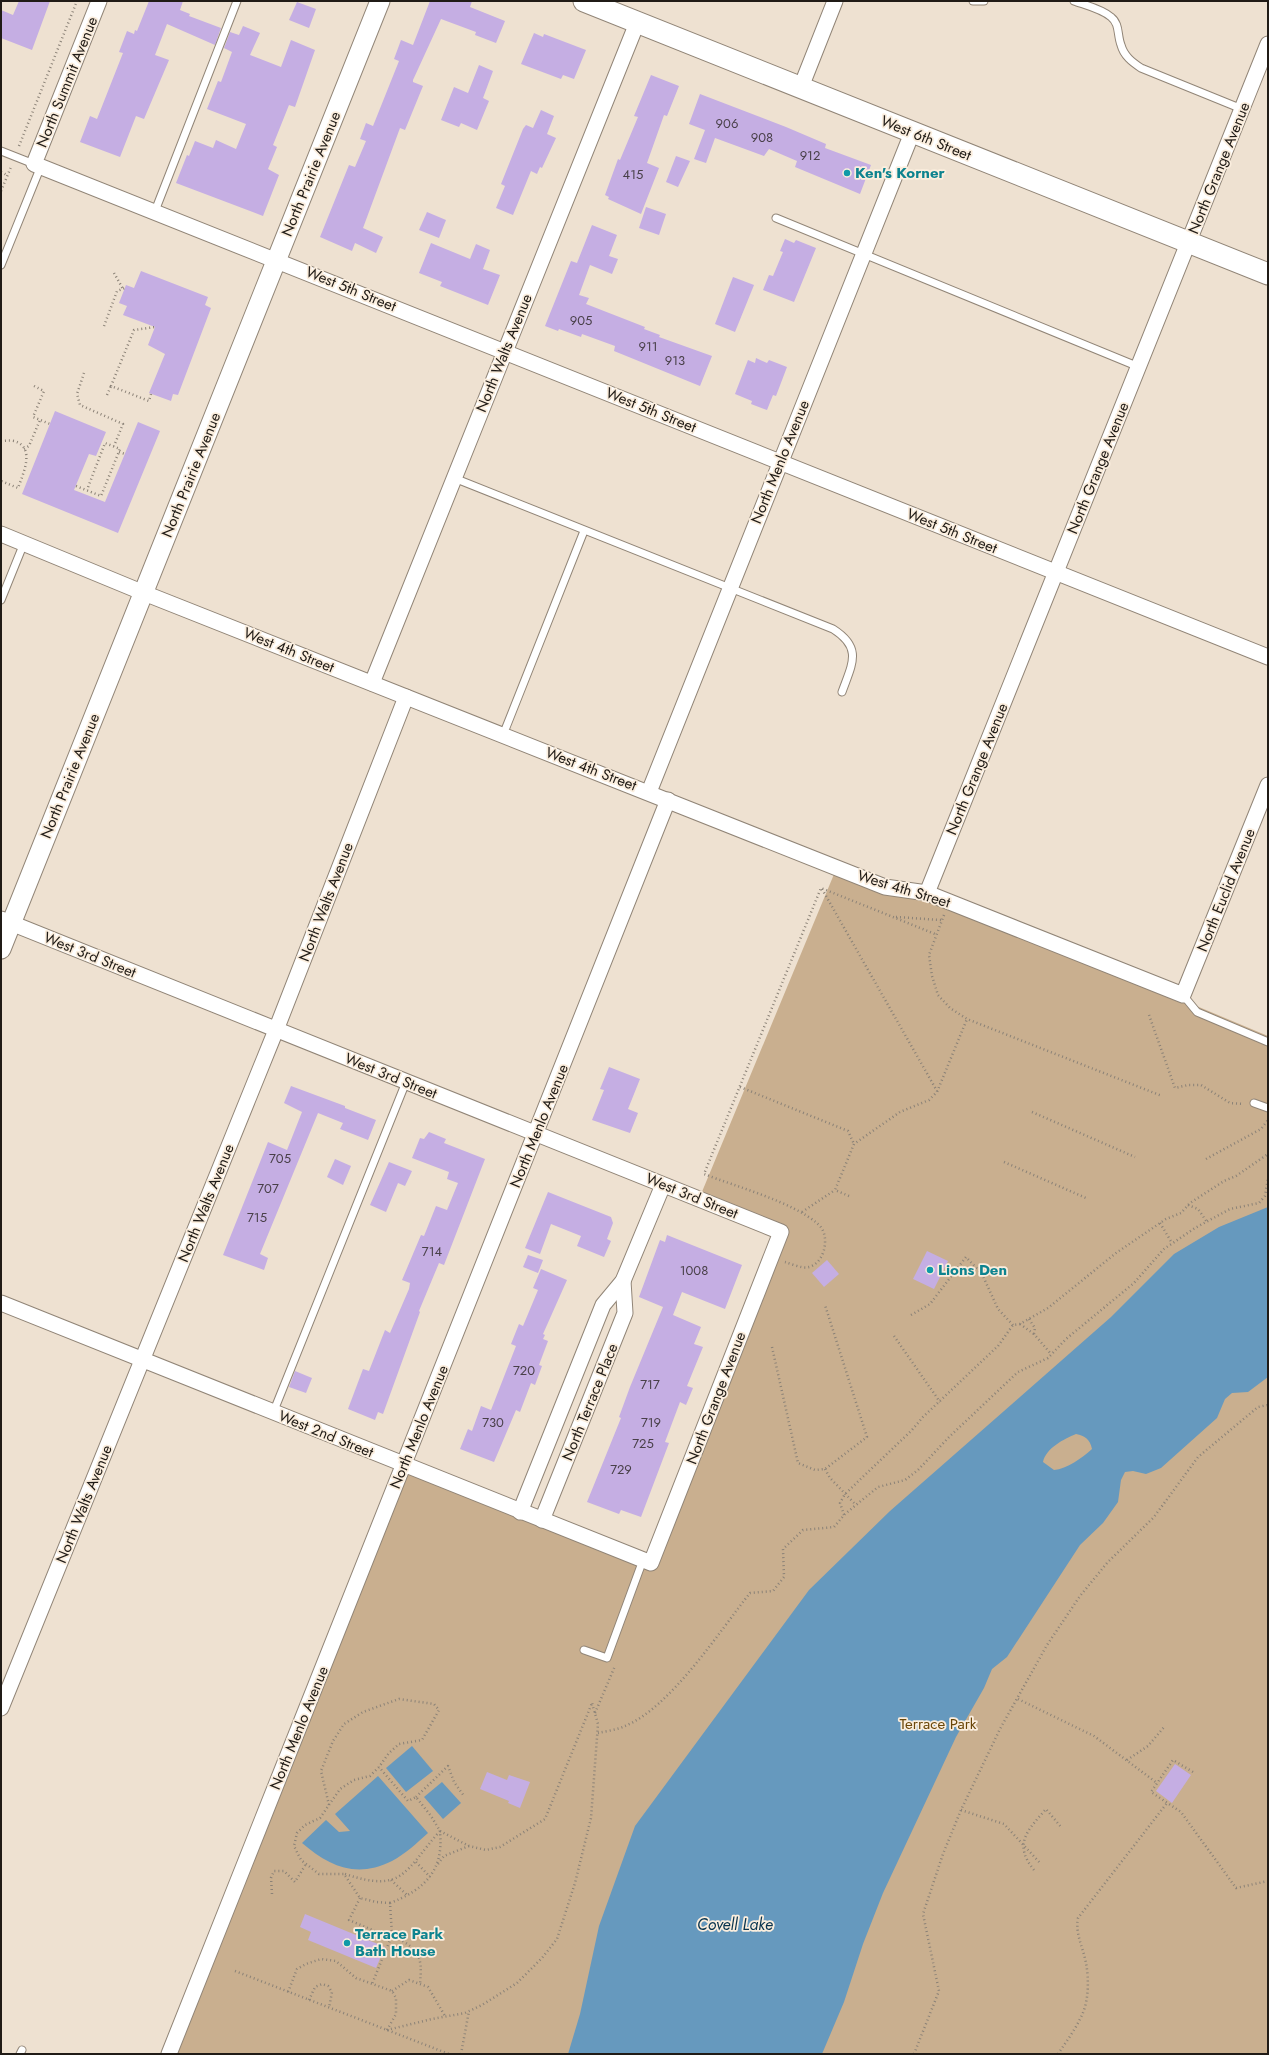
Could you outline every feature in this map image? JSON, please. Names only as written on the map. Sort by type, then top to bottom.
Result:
[{"type":"main road","name":"West 6th Street","points":[[584,1],[1268,274]]},
{"type":"street","name":"North Summit Avenue","points":[[38,165],[99,1]]},
{"type":"street","name":"North Prairie Avenue","points":[[1,949],[6,921],[144,593],[380,1]]},
{"type":"street","points":[[800,87],[835,1]]},
{"type":"street","name":"North Walts Avenue","points":[[372,683],[504,350],[637,23]]},
{"type":"street","name":"North Grange Avenue","points":[[928,893],[1055,572],[1139,367],[1268,44]]},
{"type":"street","name":"North Menlo Avenue","points":[[649,792],[912,133]]},
{"type":"street","name":"West 5th Street","points":[[38,165],[504,350],[780,463],[1268,656]]},
{"type":"street","name":"West 4th Street","points":[[1,534],[144,593],[886,887],[928,893],[1183,995]]},
{"type":"street","name":"North Walts Avenue","points":[[1,1708],[4,1692],[142,1360],[276,1030],[406,697]]},
{"type":"street","name":"North Euclid Avenue","points":[[1183,995],[1268,785]]},
{"type":"street","name":"North Menlo Avenue","points":[[169,2054],[668,800]]},
{"type":"street","name":"West 3rd Street","points":[[6,921],[781,1232]]},
{"type":"street","name":"North Terrace Place","points":[[520,1512],[603,1305],[623,1281],[663,1185]]},
{"type":"street","name":"North Grange Avenue","points":[[647,1562],[781,1232]]},
{"type":"street","name":"North Terrace Place","points":[[542,1520],[625,1314],[623,1281]]},
{"type":"street","name":"West 2nd Street","points":[[1,1303],[647,1562]]},
{"type":"lane","points":[[155,211],[237,1]]},
{"type":"lane","points":[[973,1],[984,1]]},
{"type":"lane","points":[[1074,1],[1110,16],[1116,22],[1120,44],[1124,52],[1140,68],[1242,109]]},
{"type":"lane","points":[[1,151],[38,165],[1,265]]},
{"type":"lane","points":[[776,218],[1139,367]]},
{"type":"lane","points":[[454,478],[729,589],[833,629],[843,635],[850,644],[853,655],[852,664],[842,692]]},
{"type":"lane","points":[[503,735],[584,531]]},
{"type":"lane","points":[[1,600],[24,543]]},
{"type":"lane","points":[[1183,995],[1197,1012],[1268,1042]]},
{"type":"lane","points":[[273,1413],[406,1082]]},
{"type":"lane","points":[[1254,1103],[1268,1108]]},
{"type":"lane","points":[[584,1650],[607,1658],[647,1562]]},
{"type":"path","points":[[1,191],[77,1]]},
{"type":"path","points":[[1,172],[7,175]]},
{"type":"path","points":[[104,326],[117,291],[124,288],[114,273]]},
{"type":"path","points":[[107,395],[134,330],[154,327]]},
{"type":"path","points":[[84,373],[77,394],[80,405],[123,424],[114,446]]},
{"type":"path","points":[[34,386],[44,391],[33,417],[50,424]]},
{"type":"path","points":[[111,386],[148,401],[151,394]]},
{"type":"path","points":[[24,449],[29,446],[40,420]]},
{"type":"path","points":[[1,441],[13,441],[24,449],[27,466],[18,488],[1,481]]},
{"type":"path","points":[[76,486],[101,496],[120,449],[105,443],[87,490]]},
{"type":"path","points":[[119,452],[125,454]]},
{"type":"path","points":[[822,888],[935,934]]},
{"type":"path","points":[[772,1256],[794,1265],[808,1267],[819,1261],[823,1253],[824,1234],[820,1225],[802,1212],[704,1174],[822,888]]},
{"type":"path","points":[[822,888],[937,1092]]},
{"type":"path","points":[[949,902],[935,934],[929,955],[932,976],[938,994],[950,1008],[967,1019],[1162,1096]]},
{"type":"path","points":[[893,917],[941,920]]},
{"type":"path","points":[[1149,1015],[1175,1088],[1188,1085],[1201,1085],[1230,1103],[1249,1106],[1254,1103]]},
{"type":"path","points":[[802,1212],[836,1190],[854,1144],[900,1112],[929,1100],[937,1092],[967,1019]]},
{"type":"path","points":[[740,1087],[848,1131],[854,1144]]},
{"type":"path","points":[[1032,1112],[1135,1157]]},
{"type":"path","points":[[1206,1159],[1261,1129],[1268,1120]]},
{"type":"path","points":[[844,1515],[840,1503],[845,1494],[998,1346],[1013,1325],[1020,1324],[1048,1308],[1092,1271],[1160,1223],[1181,1213],[1188,1205],[1268,1154]]},
{"type":"path","points":[[1004,1162],[1086,1198]]},
{"type":"path","points":[[598,1732],[624,1726],[654,1708],[683,1678],[750,1594],[773,1591],[784,1577],[783,1549],[790,1540],[802,1530],[834,1527],[844,1515],[878,1487],[905,1480],[1018,1372],[1048,1358],[1066,1339],[1134,1282],[1164,1249],[1230,1209],[1259,1203],[1265,1196],[1268,1178]]},
{"type":"path","points":[[836,1190],[849,1196]]},
{"type":"path","points":[[1188,1205],[1198,1209],[1207,1222]]},
{"type":"path","points":[[1160,1223],[1172,1244]]},
{"type":"path","points":[[911,1315],[930,1304],[966,1257],[982,1274],[998,1309],[1013,1325]]},
{"type":"path","points":[[772,1347],[798,1463],[815,1470],[825,1469],[867,1437],[825,1305]]},
{"type":"path","points":[[1029,1319],[1035,1328],[1034,1334]]},
{"type":"path","points":[[1020,1324],[1034,1334],[1051,1354]]},
{"type":"path","points":[[894,1336],[940,1402]]},
{"type":"path","points":[[914,2054],[939,1991],[923,1914],[943,1854],[961,1810],[1000,1729],[1051,1639],[1080,1596],[1106,1563],[1154,1517],[1198,1457],[1258,1407],[1268,1405]]},
{"type":"path","points":[[825,1469],[830,1478],[856,1506]]},
{"type":"path","points":[[329,1805],[322,1771],[333,1741],[344,1724],[363,1712],[399,1699],[434,1704],[439,1710],[422,1740],[399,1744],[389,1753],[379,1767],[370,1776],[354,1780],[340,1789],[329,1805],[320,1818],[305,1825],[297,1833],[294,1846],[301,1860],[319,1874],[344,1874],[367,1882],[390,1880],[404,1875],[440,1831]]},
{"type":"path","points":[[1018,1699],[1094,1736],[1157,1783]]},
{"type":"path","points":[[387,2030],[469,2011],[482,2005],[517,1983],[542,1958],[557,1939],[575,1883],[591,1818],[598,1732],[598,1724],[592,1702],[545,1819],[500,1847],[486,1850],[469,1846],[440,1831],[416,1797]]},
{"type":"path","points":[[1128,1760],[1148,1746],[1165,1726]]},
{"type":"path","points":[[1194,1772],[1174,1760],[1151,1792],[1181,1812],[1236,1888],[1268,1881]]},
{"type":"path","points":[[379,1767],[408,1800],[416,1797],[448,1766],[454,1782],[464,1796]]},
{"type":"path","points":[[1058,2054],[1082,2017],[1086,1998],[1088,1980],[1086,1962],[1076,1926],[1078,1918],[1167,1803]]},
{"type":"path","points":[[1034,1870],[1026,1859],[1024,1846],[1028,1830],[1046,1809],[1061,1827]]},
{"type":"path","points":[[961,1810],[1004,1824],[1041,1864]]},
{"type":"path","points":[[344,1874],[360,1898],[376,1902],[390,1903],[408,1896],[422,1887],[430,1877],[437,1864],[442,1848],[440,1831]]},
{"type":"path","points":[[437,1864],[444,1856],[469,1846]]},
{"type":"path","points":[[416,1862],[430,1877]]},
{"type":"path","points":[[272,1894],[271,1878],[274,1871],[284,1872],[295,1882],[306,1864]]},
{"type":"path","points":[[390,1880],[408,1896]]},
{"type":"path","points":[[360,1898],[349,1920],[391,1938]]},
{"type":"path","points":[[372,1984],[392,1935],[390,1903]]},
{"type":"path","points":[[392,1935],[413,1946],[422,1964],[420,1984]]},
{"type":"path","points":[[288,1992],[297,1969],[321,1959],[336,1961],[356,1978],[392,1991],[396,1998],[396,2014],[387,2030]]},
{"type":"path","points":[[235,1971],[448,2054]]},
{"type":"path","points":[[392,1991],[409,1980],[428,1987],[445,2016]]},
{"type":"path","points":[[309,2000],[314,1987],[322,1984],[328,1986],[332,1992],[329,2008]]},
{"type":"path","points":[[461,2054],[469,2011]]},
{"type":"green space","name":"Terrace Park","points":[[837,867],[927,893],[1268,1036],[1268,2054],[169,2054],[404,1465],[650,1563],[781,1232],[699,1199]]},
{"type":"water","name":"Covell Lake","points":[[1268,1207],[1268,1377],[1248,1392],[1232,1393],[1225,1399],[1217,1418],[1161,1468],[1146,1474],[1133,1471],[1125,1472],[1121,1480],[1118,1502],[1103,1523],[1080,1545],[1007,1657],[992,1669],[984,1688],[956,1737],[883,1893],[863,1944],[844,2002],[822,2054],[568,2054],[580,2014],[599,1926],[635,1826],[809,1590],[890,1511],[1111,1317],[1174,1254],[1219,1227]],"holes":[[[1076,1434],[1088,1440],[1091,1446],[1092,1449],[1084,1456],[1064,1468],[1054,1470],[1043,1462],[1048,1452],[1052,1448]]]},
{"type":"water","points":[[412,1746],[433,1771],[406,1792],[386,1768]]},
{"type":"water","points":[[378,1776],[428,1833],[420,1841],[392,1861],[367,1869],[355,1869],[333,1864],[322,1858],[302,1843],[326,1820],[339,1832],[350,1831],[335,1814]]},
{"type":"water","points":[[442,1782],[461,1803],[443,1819],[424,1797]]},
{"type":"building","points":[[19,1],[50,1],[32,50],[1,38],[1,10],[13,15]]},
{"type":"building","points":[[149,1],[183,1],[180,10],[190,14],[189,16],[221,28],[215,45],[167,24],[155,55],[169,60],[144,119],[136,116],[120,157],[80,142],[90,116],[97,119],[123,53],[119,52],[127,31],[134,34],[135,30],[137,31]]},
{"type":"building","points":[[430,1],[472,1],[470,7],[505,21],[496,43],[475,35],[476,32],[441,19],[413,80],[413,82],[423,86],[405,130],[400,128],[363,228],[383,237],[376,253],[355,243],[352,251],[320,237],[349,165],[355,167],[366,141],[360,139],[366,123],[373,126],[399,61],[394,59],[401,40],[413,45]]},
{"type":"building","points":[[297,2],[316,9],[309,28],[289,20]]},
{"type":"building","points":[[243,26],[260,33],[250,55],[281,67],[291,40],[315,50],[295,107],[289,105],[273,145],[277,147],[268,169],[279,175],[263,216],[176,183],[187,155],[189,156],[195,141],[213,148],[216,140],[236,149],[246,124],[207,109],[218,81],[221,82],[232,52],[224,48],[230,32],[239,35]]},
{"type":"building","points":[[534,33],[543,37],[544,34],[586,50],[574,79],[563,75],[561,79],[521,64]]},
{"type":"building","points":[[479,65],[493,71],[483,98],[489,101],[477,130],[461,123],[459,127],[441,120],[454,87],[468,93]]},
{"type":"building","points":[[651,75],[679,86],[667,116],[664,115],[647,163],[659,168],[641,214],[608,199],[609,197],[605,195],[618,159],[620,160],[638,117],[634,116]]},
{"type":"building","points":[[700,94],[786,127],[826,144],[825,148],[871,165],[860,194],[795,167],[797,161],[769,149],[764,156],[715,138],[706,163],[694,159],[705,130],[689,124]]},
{"type":"building","points":[[541,110],[554,116],[547,134],[556,138],[542,168],[540,167],[537,174],[531,171],[513,215],[496,208],[505,186],[501,184],[523,129],[526,125],[533,128]]},
{"type":"building","points":[[676,156],[690,161],[678,187],[666,182]]},
{"type":"building","points":[[646,207],[666,214],[659,235],[639,228]]},
{"type":"building","points":[[427,212],[446,220],[439,238],[419,230]]},
{"type":"building","points":[[592,225],[617,235],[609,256],[618,259],[612,274],[590,265],[579,295],[589,298],[586,304],[645,327],[644,329],[660,335],[659,337],[712,356],[700,386],[614,351],[615,346],[582,334],[581,337],[559,329],[558,331],[545,326],[571,261],[577,263]]},
{"type":"building","points":[[785,239],[794,243],[796,240],[816,248],[794,302],[763,290],[769,275],[773,276],[783,252],[780,251]]},
{"type":"building","points":[[431,243],[470,259],[476,244],[490,250],[483,269],[500,275],[488,305],[440,286],[442,282],[419,273]]},
{"type":"building","points":[[141,271],[208,297],[205,305],[211,308],[178,395],[173,394],[171,401],[149,393],[165,354],[148,345],[155,327],[123,315],[127,306],[119,303],[126,285],[134,288]]},
{"type":"building","points":[[733,277],[754,285],[735,332],[715,324]]},
{"type":"building","points":[[756,358],[767,363],[769,360],[787,367],[776,396],[773,395],[767,410],[751,404],[752,401],[735,394],[748,360],[755,363]]},
{"type":"building","points":[[55,411],[106,432],[96,456],[89,454],[74,490],[105,502],[138,422],[160,431],[118,533],[22,494]]},
{"type":"building","points":[[609,1067],[640,1079],[628,1109],[638,1113],[630,1133],[592,1120],[604,1090],[600,1089]]},
{"type":"building","points":[[291,1086],[345,1106],[345,1108],[376,1120],[368,1140],[340,1129],[343,1123],[318,1113],[260,1254],[268,1258],[264,1270],[223,1255],[268,1142],[287,1150],[302,1112],[284,1103]]},
{"type":"building","points":[[429,1132],[446,1139],[444,1143],[485,1159],[444,1265],[439,1263],[419,1311],[420,1312],[383,1414],[378,1412],[375,1420],[348,1409],[363,1369],[369,1371],[385,1330],[390,1333],[409,1289],[410,1283],[402,1280],[421,1235],[424,1236],[436,1206],[447,1210],[458,1183],[447,1179],[449,1172],[412,1158],[420,1138],[424,1139]]},
{"type":"building","points":[[335,1159],[351,1166],[343,1185],[327,1177]]},
{"type":"building","points":[[389,1162],[412,1171],[405,1186],[398,1183],[386,1212],[370,1205]]},
{"type":"building","points":[[548,1192],[611,1217],[613,1223],[607,1239],[611,1241],[604,1257],[577,1246],[581,1236],[551,1224],[540,1254],[525,1248]]},
{"type":"building","points":[[667,1235],[742,1265],[725,1309],[682,1292],[673,1315],[701,1327],[694,1344],[703,1347],[687,1386],[693,1388],[686,1405],[680,1402],[665,1442],[669,1443],[641,1517],[621,1510],[619,1514],[587,1502],[621,1418],[619,1417],[630,1387],[663,1307],[639,1297],[660,1240],[665,1242]]},
{"type":"building","name":"Lions Den","points":[[927,1251],[948,1261],[934,1289],[913,1279]]},
{"type":"building","points":[[528,1255],[543,1260],[538,1273],[523,1267]]},
{"type":"building","points":[[827,1260],[839,1274],[824,1287],[812,1273]]},
{"type":"building","points":[[541,1269],[567,1280],[543,1334],[545,1335],[543,1339],[548,1341],[539,1365],[542,1366],[535,1385],[531,1383],[520,1412],[516,1410],[494,1462],[460,1449],[468,1429],[472,1431],[481,1406],[491,1410],[516,1346],[511,1344],[519,1324],[523,1326],[538,1290],[533,1288]]},
{"type":"building","points":[[295,1371],[312,1378],[306,1393],[289,1387]]},
{"type":"building","points":[[1175,1764],[1191,1775],[1172,1803],[1156,1791]]},
{"type":"building","points":[[487,1772],[507,1780],[509,1775],[530,1782],[520,1808],[508,1803],[509,1801],[480,1789]]},
{"type":"building","name":"Terrace Park Bath House","points":[[305,1914],[385,1947],[376,1968],[308,1940],[311,1932],[300,1927]]},
{"type":"place","name":"Ken's Korner","points":[[847,173]]},
{"type":"place","name":"Lions Den","points":[[930,1270]]},
{"type":"place","name":"Terrace Park Bath House","points":[[347,1943]]}]
